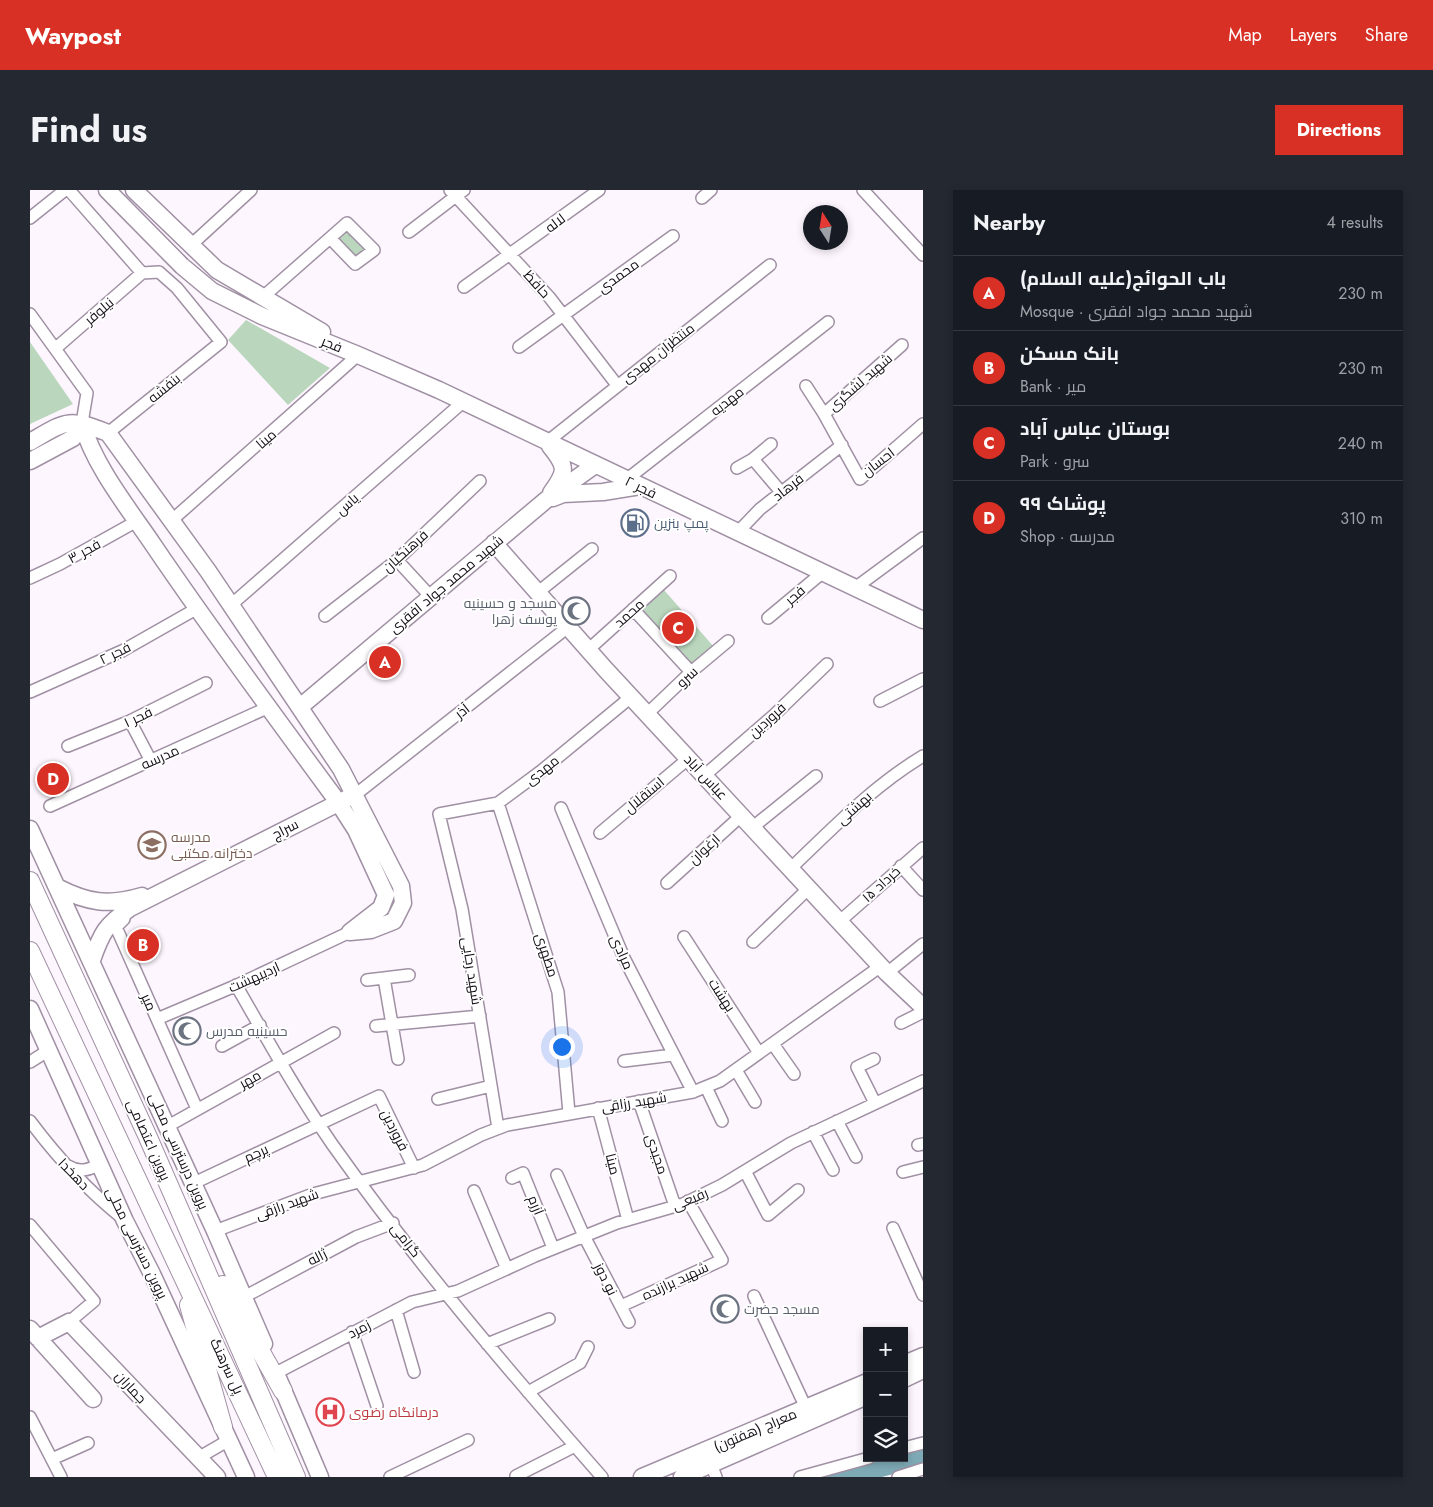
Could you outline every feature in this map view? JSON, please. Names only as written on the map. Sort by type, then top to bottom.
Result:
[{"type":"main road","name":"پروین اعتصامی","points":[[30,881],[179,1208],[263,1401]]},
{"type":"main road","name":"پروین اعتصامی","points":[[30,951],[175,1256]]},
{"type":"main road","points":[[179,1208],[283,1391]]},
{"type":"main road","points":[[175,1256],[226,1433]]},
{"type":"main road","name":"پل سرهنگ","points":[[175,1256],[248,1410],[277,1477]]},
{"type":"main road","name":"پل سرهنگ","points":[[263,1401],[296,1477]]},
{"type":"street","points":[[30,218],[65,190]]},
{"type":"street","points":[[69,190],[142,273]]},
{"type":"street","name":"فجر","points":[[108,190],[182,266],[212,291],[262,316],[358,355]]},
{"type":"street","name":"فجر","points":[[134,190],[217,270],[264,296],[358,355]]},
{"type":"street","points":[[190,246],[251,190]]},
{"type":"street","name":"لاله","points":[[511,256],[599,190]]},
{"type":"street","points":[[702,198],[711,190]]},
{"type":"street","points":[[862,190],[923,255]]},
{"type":"street","points":[[409,232],[457,192]]},
{"type":"street","name":"حافظ","points":[[457,192],[564,316],[617,385]]},
{"type":"street","name":"محمدی","points":[[519,347],[673,236]]},
{"type":"street","points":[[264,296],[330,238]]},
{"type":"street","points":[[464,287],[511,256]]},
{"type":"street","name":"منتظران مهدی","points":[[547,442],[770,265]]},
{"type":"street","name":"بنفشه","points":[[108,433],[221,342],[177,288],[158,272],[142,273]]},
{"type":"street","name":"نیلوفر","points":[[56,348],[142,273]]},
{"type":"street","points":[[30,314],[87,393],[82,423],[73,438],[30,461]]},
{"type":"street","name":"مهدیه","points":[[633,483],[828,322]]},
{"type":"street","name":"شهید لشگری","points":[[842,445],[824,414],[902,346]]},
{"type":"street","name":"فجر ۲","points":[[358,355],[463,402],[923,620]]},
{"type":"street","name":"مینا","points":[[171,521],[358,355]]},
{"type":"street","points":[[806,386],[824,414]]},
{"type":"street","name":"یاس","points":[[231,605],[463,402]]},
{"type":"street","points":[[30,442],[64,422],[82,423],[108,433],[231,605],[342,768],[400,886],[403,903],[394,921],[371,930],[350,932]]},
{"type":"street","points":[[82,423],[88,444],[196,609],[338,802],[356,830],[386,895],[381,908],[350,932]]},
{"type":"street","name":"احسان","points":[[842,445],[860,479],[923,424]]},
{"type":"street","points":[[546,500],[561,479],[564,470],[563,462],[547,442]]},
{"type":"street","points":[[737,468],[753,459],[770,444]]},
{"type":"street","name":"فرهاد","points":[[737,533],[760,509],[842,445]]},
{"type":"street","points":[[753,459],[781,492]]},
{"type":"street","name":"شهید محمد جواد افقری","points":[[300,707],[546,500],[595,465]]},
{"type":"street","name":"فرهنگیان","points":[[325,616],[397,560],[480,480]]},
{"type":"street","points":[[546,500],[564,494],[603,492],[633,483]]},
{"type":"street","name":"فجر ۳","points":[[30,578],[60,564],[137,521]]},
{"type":"street","points":[[855,588],[923,538]]},
{"type":"street","name":"عباس آباد","points":[[494,543],[631,697],[742,814],[884,970],[923,1007]]},
{"type":"street","points":[[537,593],[592,549]]},
{"type":"street","points":[[397,560],[431,597]]},
{"type":"street","name":"فجر","points":[[768,618],[822,573]]},
{"type":"street","name":"محمد","points":[[588,650],[670,576]]},
{"type":"street","name":"فجر ۲","points":[[30,692],[122,651],[196,609]]},
{"type":"street","points":[[633,609],[691,672]]},
{"type":"street","name":"آذر","points":[[355,795],[568,627]]},
{"type":"street","name":"سرو","points":[[647,714],[691,672],[728,641]]},
{"type":"street","name":"فروردین","points":[[705,775],[773,716],[827,664]]},
{"type":"street","points":[[880,701],[923,679]]},
{"type":"street","name":"فجر ۱","points":[[68,746],[130,721],[206,683]]},
{"type":"street","name":"مهدی","points":[[439,814],[498,803],[540,772],[631,697]]},
{"type":"street","name":"مدرسه","points":[[50,806],[269,707]]},
{"type":"street","points":[[130,721],[151,761]]},
{"type":"street","name":"بهشتی","points":[[791,868],[858,803],[896,772],[923,756]]},
{"type":"street","name":"استقلال","points":[[600,833],[689,758]]},
{"type":"street","points":[[753,827],[816,776]]},
{"type":"street","name":"سراج","points":[[92,960],[100,936],[110,922],[140,902],[355,795]]},
{"type":"street","name":"مطهری","points":[[498,803],[558,992],[569,1113]]},
{"type":"street","name":"مرادی","points":[[561,808],[624,958],[693,1092]]},
{"type":"street","name":"شهید رجایی","points":[[439,814],[462,909],[498,1128]]},
{"type":"street","name":"ارغوان","points":[[667,883],[742,814]]},
{"type":"street","name":"پروین درسترسی محلی","points":[[30,829],[194,1183],[320,1477]]},
{"type":"street","name":"۱۵ خرداد","points":[[840,921],[923,848]]},
{"type":"street","points":[[902,866],[923,890]]},
{"type":"street","name":"سراج","points":[[57,887],[78,898],[103,903],[126,901],[161,891]]},
{"type":"street","points":[[753,942],[809,888]]},
{"type":"street","name":"میر","points":[[140,902],[132,914],[116,927],[198,1109]]},
{"type":"street","name":"اردیبهشت","points":[[157,1018],[236,985],[350,932]]},
{"type":"street","name":"بهشت","points":[[684,938],[760,1053]]},
{"type":"street","name":"شهید رزاقی","points":[[361,1182],[414,1168],[498,1128],[569,1113],[693,1092],[706,1087],[736,1070],[923,944]]},
{"type":"street","points":[[367,980],[409,975]]},
{"type":"street","points":[[384,978],[398,1059]]},
{"type":"street","name":"گرامی","points":[[236,985],[320,1125],[361,1182],[487,1344],[602,1477]]},
{"type":"street","name":"پروین دسترسی محلی","points":[[30,1009],[125,1220],[246,1477]]},
{"type":"street","points":[[901,1023],[923,1012]]},
{"type":"street","points":[[376,1026],[480,1016]]},
{"type":"street","points":[[222,1046],[260,1026]]},
{"type":"street","name":"مهر","points":[[168,1126],[334,1033]]},
{"type":"street","points":[[773,1044],[794,1074]]},
{"type":"street","points":[[30,1062],[49,1050]]},
{"type":"street","points":[[624,1060],[673,1055]]},
{"type":"street","points":[[874,1059],[857,1068],[875,1103]]},
{"type":"street","points":[[736,1070],[755,1102]]},
{"type":"street","name":"رفیعی","points":[[446,1293],[458,1291],[584,1236],[688,1201],[745,1171],[791,1143],[923,1081]]},
{"type":"street","points":[[438,1099],[491,1086]]},
{"type":"street","points":[[706,1087],[722,1121]]},
{"type":"street","name":"فروردین","points":[[320,1125],[379,1096],[414,1168]]},
{"type":"street","name":"مجیدی","points":[[639,1101],[675,1206]]},
{"type":"street","name":"مینا","points":[[598,1108],[628,1220]]},
{"type":"street","name":"دهخدا","points":[[30,1121],[65,1164],[101,1201],[125,1220]]},
{"type":"street","points":[[837,1121],[856,1156]]},
{"type":"street","name":"پرچم","points":[[194,1183],[248,1156],[320,1125]]},
{"type":"street","points":[[814,1132],[833,1170]]},
{"type":"street","points":[[65,1164],[73,1169],[82,1171],[100,1164]]},
{"type":"street","points":[[903,1172],[923,1168]]},
{"type":"street","points":[[745,1171],[768,1215],[798,1190]]},
{"type":"street","name":"آزرم","points":[[512,1178],[523,1173],[553,1248]]},
{"type":"street","name":"نو دوز","points":[[556,1175],[584,1236],[629,1322]]},
{"type":"street","name":"شهید رازقی","points":[[215,1231],[313,1194],[361,1182]]},
{"type":"street","points":[[474,1190],[506,1269]]},
{"type":"street","name":"شهید برازنده","points":[[621,1306],[722,1260],[688,1201]]},
{"type":"street","name":"ژاله","points":[[244,1297],[356,1237],[393,1223]]},
{"type":"street","points":[[30,1225],[94,1301],[69,1322],[33,1336],[93,1400]]},
{"type":"street","points":[[893,1228],[923,1295]]},
{"type":"street","name":"زمرد","points":[[276,1373],[412,1302],[446,1293]]},
{"type":"street","points":[[754,1296],[806,1408]]},
{"type":"street","points":[[396,1310],[414,1372]]},
{"type":"street","points":[[487,1344],[549,1319]]},
{"type":"street","name":"جماران","points":[[69,1322],[217,1477]]},
{"type":"street","points":[[352,1332],[377,1406]]},
{"type":"street","points":[[528,1392],[580,1363],[588,1347]]},
{"type":"street","points":[[908,1362],[923,1356]]},
{"type":"street","points":[[908,1377],[923,1370]]},
{"type":"street","name":"معراج (هفتون)","points":[[642,1477],[863,1384]]},
{"type":"street","name":"معراج (هفتون)","points":[[682,1477],[714,1471],[863,1398]]},
{"type":"street","points":[[31,1420],[61,1477]]},
{"type":"street","points":[[198,1458],[226,1433]]},
{"type":"street","points":[[390,1477],[468,1440]]},
{"type":"street","points":[[908,1447],[923,1443]]},
{"type":"street","points":[[52,1459],[88,1444]]},
{"type":"street","points":[[516,1476],[575,1446]]},
{"type":"street","points":[[800,1477],[863,1460]]},
{"type":"street","points":[[898,1477],[923,1469]]},
{"type":"green space","points":[[348,228],[368,248],[355,259],[334,238]]},
{"type":"green space","points":[[246,320],[330,368],[288,405],[228,340]]},
{"type":"green space","points":[[30,342],[73,404],[30,424]]},
{"type":"green space","points":[[664,590],[714,647],[690,666],[642,610]]},
{"type":"waterway","points":[[838,1477],[923,1455]]},
{"type":"place","name":"پمپ بنزین","points":[[635,523]]},
{"type":"place","name":"مسجد و حسینیه یوسف زهرا","points":[[576,611]]},
{"type":"place","name":"بوستان عباس آباد","points":[[678,628]]},
{"type":"place","name":"باب الحوائج(علیه السلام)","points":[[385,662]]},
{"type":"place","name":"پوشاک ۹۹","points":[[53,779]]},
{"type":"place","name":"مدرسه دخترانه مکتبی","points":[[152,845]]},
{"type":"place","name":"بانک مسکن","points":[[143,945]]},
{"type":"place","name":"حسینیه مدرس","points":[[187,1031]]},
{"type":"place","name":"مسجد حضرت","points":[[725,1309]]},
{"type":"place","name":"درمانگاه رضوی","points":[[330,1412]]}]
